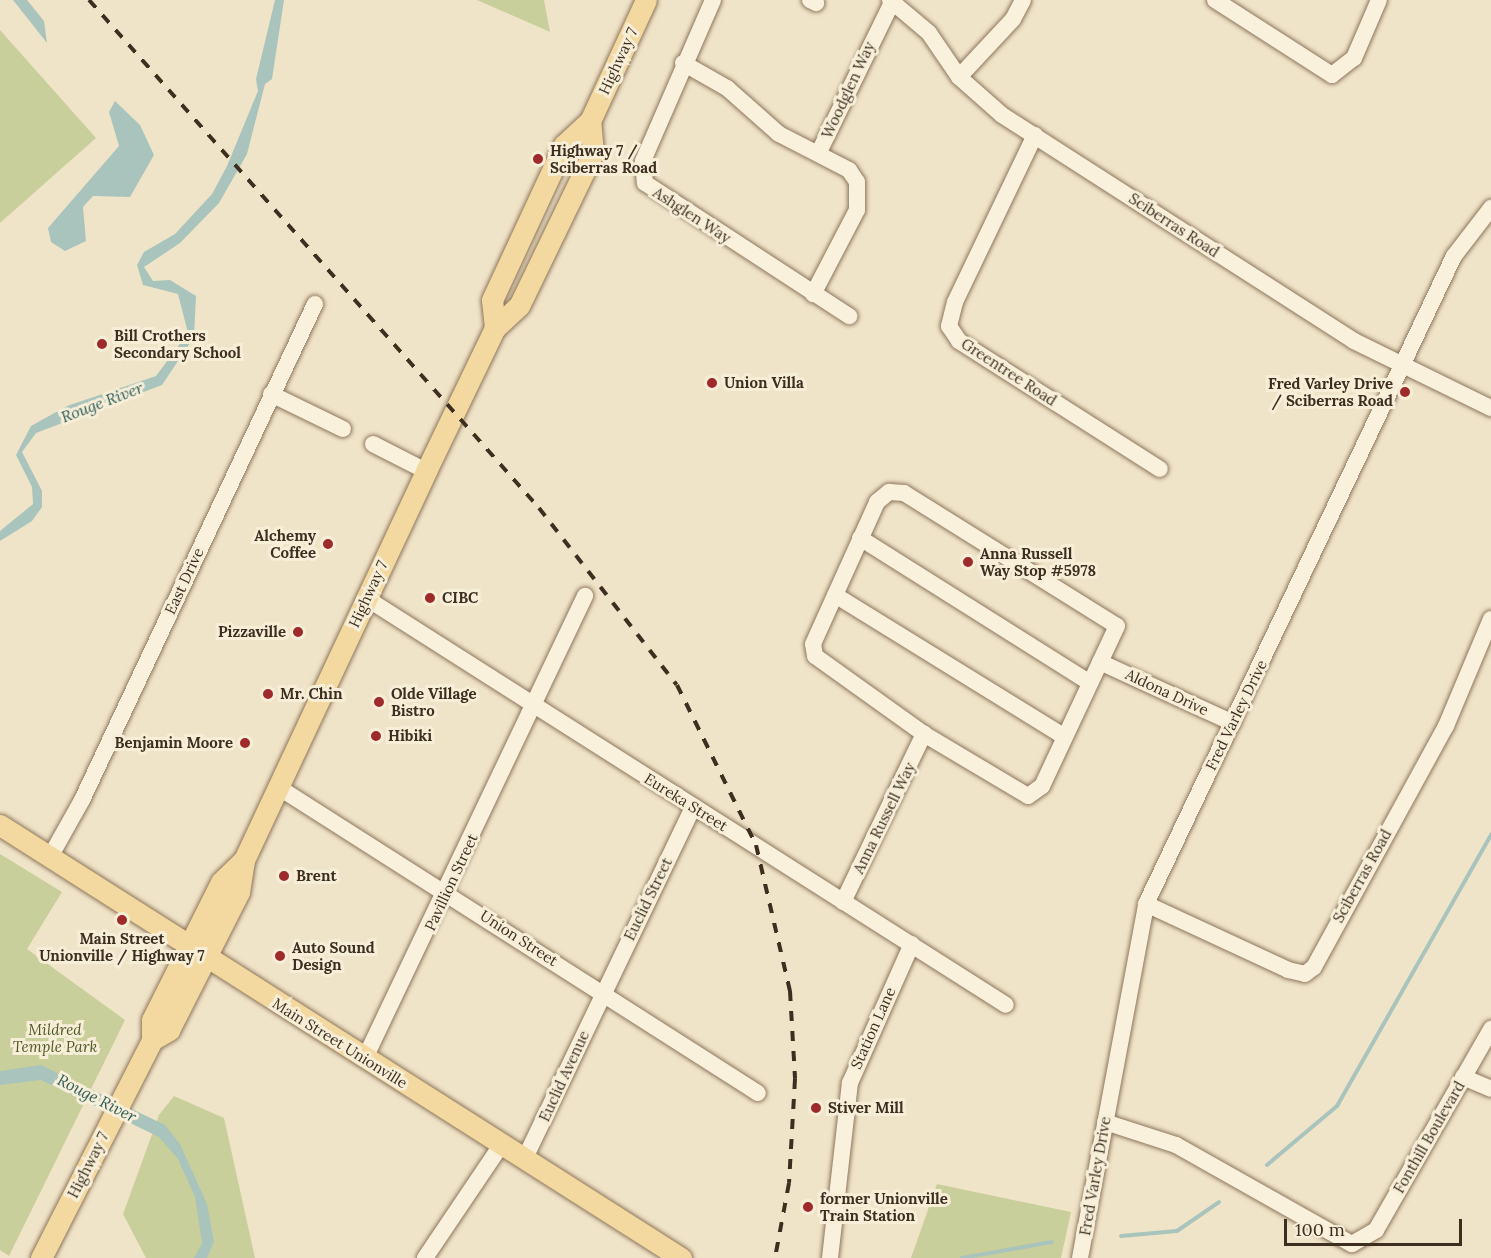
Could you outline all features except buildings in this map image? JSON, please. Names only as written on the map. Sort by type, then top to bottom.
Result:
[{"type":"main road","name":"Highway 7","points":[[495,328],[492,300],[564,145],[590,121],[646,0]]},
{"type":"main road","name":"Highway 7","points":[[40,1258],[152,1040],[169,1030],[197,953],[239,892],[244,860],[426,471],[495,328],[519,306],[593,153],[590,121]]},
{"type":"main road","name":"Main Street Unionville","points":[[0,825],[197,953],[681,1258]]},
{"type":"street","name":"Ashglen Way","points":[[713,0],[683,63],[643,161],[645,183],[849,316]]},
{"type":"street","points":[[959,77],[1013,19],[1023,0]]},
{"type":"street","points":[[1215,0],[1332,75],[1354,58],[1379,0]]},
{"type":"street","name":"Sciberras Road","points":[[891,1],[929,33],[959,77],[979,98],[1402,368],[1491,408]]},
{"type":"street","name":"Woodglen Way","points":[[813,294],[858,210],[860,195],[849,170],[819,152],[891,1]]},
{"type":"street","points":[[683,63],[727,88],[779,134],[819,152]]},
{"type":"street","name":"Greentree Road","points":[[1035,135],[955,302],[949,326],[959,341],[1160,469]]},
{"type":"street","name":"Fred Varley Drive","points":[[1080,1258],[1146,904],[1454,256],[1491,208]]},
{"type":"street","name":"East Drive","points":[[50,856],[92,780],[315,304]]},
{"type":"street","points":[[271,394],[343,429]]},
{"type":"street","points":[[373,444],[426,471]]},
{"type":"street","points":[[889,492],[904,493],[1117,626],[1042,786],[1028,796],[924,734],[815,656],[813,644],[835,595],[877,502],[889,492]]},
{"type":"street","points":[[860,538],[1090,683]]},
{"type":"street","points":[[835,595],[1065,737]]},
{"type":"street","name":"Pavillion Street","points":[[365,1058],[585,596]]},
{"type":"street","name":"Eureka Street","points":[[366,598],[1006,1005]]},
{"type":"street","name":"Sciberras Road","points":[[1146,904],[1288,970],[1305,974],[1314,967],[1446,726],[1491,619]]},
{"type":"street","name":"Aldona Drive","points":[[1100,662],[1233,723]]},
{"type":"street","name":"Anna Russell Way","points":[[843,902],[924,734]]},
{"type":"street","name":"Union Street","points":[[278,787],[446,890],[758,1093]]},
{"type":"street","name":"Euclid Street","points":[[603,993],[694,806]]},
{"type":"street","name":"Station Lane","points":[[830,1258],[850,1083],[912,944]]},
{"type":"street","name":"Euclid Avenue","points":[[525,1158],[603,993]]},
{"type":"street","name":"Fonthill Boulevard","points":[[1105,1122],[1176,1145],[1352,1244],[1376,1230],[1491,1029]]},
{"type":"street","points":[[1463,1077],[1491,1089]]},
{"type":"street","points":[[425,1258],[502,1144]]},
{"type":"green space","points":[[477,0],[544,0],[550,32]]},
{"type":"green space","points":[[0,30],[96,138],[0,223]]},
{"type":"green space","name":"Mildred Temple Park","points":[[0,854],[62,892],[27,949],[125,1020],[9,1256],[0,1250]]},
{"type":"green space","points":[[174,1096],[224,1118],[255,1258],[146,1258],[123,1214],[159,1115]]},
{"type":"green space","points":[[937,1184],[1071,1212],[1061,1258],[911,1258]]},
{"type":"water","points":[[13,0],[27,0],[44,21],[47,43]]},
{"type":"water","name":"Rouge River","points":[[275,0],[284,0],[272,79],[265,84],[247,154],[219,203],[180,243],[144,267],[153,281],[170,280],[196,296],[194,337],[162,385],[36,433],[22,452],[42,491],[42,507],[32,521],[0,541],[0,531],[33,504],[32,487],[16,455],[31,426],[67,406],[156,376],[188,333],[178,294],[143,285],[137,265],[144,252],[175,234],[212,194],[227,166],[258,91],[256,79]]},
{"type":"water","points":[[115,101],[140,125],[154,155],[130,197],[93,196],[83,207],[86,241],[65,251],[51,242],[48,228],[119,146],[109,112]]},
{"type":"water","name":"Rouge River","points":[[41,1065],[165,1125],[180,1144],[207,1204],[214,1242],[207,1258],[194,1258],[202,1243],[195,1197],[178,1159],[159,1137],[41,1080],[0,1085],[0,1071]]},
{"type":"waterway","points":[[1267,1165],[1337,1106],[1491,835]]},
{"type":"waterway","points":[[1121,1236],[1177,1231],[1219,1202]]},
{"type":"waterway","points":[[962,1258],[1052,1242]]},
{"type":"railway","points":[[89,0],[539,508],[677,685],[756,845],[790,991],[795,1079],[789,1183],[775,1258]]},
{"type":"place","name":"Highway 7 / Sciberras Road","points":[[538,159]]},
{"type":"place","name":"Bill Crothers Secondary School","points":[[102,344]]},
{"type":"place","name":"Union Villa","points":[[712,383]]},
{"type":"place","name":"Fred Varley Drive / Sciberras Road","points":[[1405,392]]},
{"type":"place","name":"Alchemy Coffee","points":[[328,544]]},
{"type":"place","name":"Anna Russell Way Stop #5978","points":[[968,562]]},
{"type":"place","name":"CIBC","points":[[430,598]]},
{"type":"place","name":"Pizzaville","points":[[298,632]]},
{"type":"place","name":"Mr. Chin","points":[[268,694]]},
{"type":"place","name":"Olde Village Bistro","points":[[379,702]]},
{"type":"place","name":"Hibiki","points":[[376,736]]},
{"type":"place","name":"Benjamin Moore","points":[[245,743]]},
{"type":"place","name":"Brent","points":[[284,876]]},
{"type":"place","name":"Main Street Unionville / Highway 7","points":[[122,920]]},
{"type":"place","name":"Auto Sound Design","points":[[280,956]]},
{"type":"place","name":"Stiver Mill","points":[[816,1108]]},
{"type":"place","name":"former Unionville Train Station","points":[[808,1207]]}]
